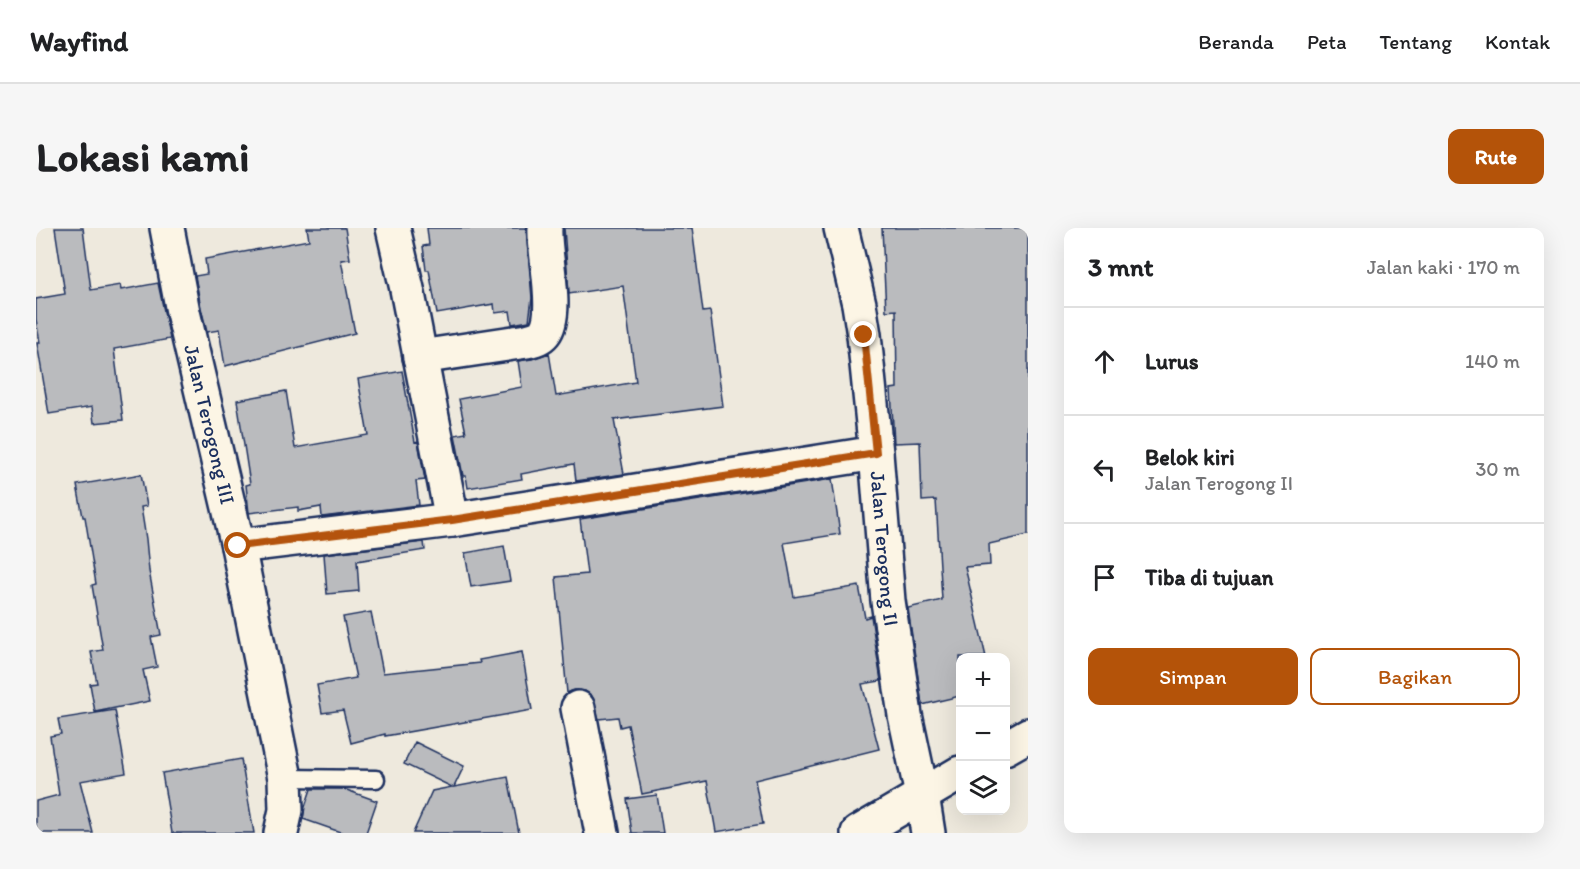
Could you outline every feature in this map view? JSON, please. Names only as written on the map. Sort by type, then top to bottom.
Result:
[{"type":"street","name":"Jalan Terogong III","points":[[167,228],[183,312],[238,546],[285,778],[286,810],[281,833]]},
{"type":"street","points":[[393,228],[452,520]]},
{"type":"street","points":[[420,357],[527,341],[538,338],[544,333],[550,317],[550,284],[545,228]]},
{"type":"street","name":"Jalan Terogong II","points":[[841,228],[864,335],[888,601],[905,715],[928,833]]},
{"type":"street","points":[[238,546],[452,520],[876,453]]},
{"type":"street","points":[[578,708],[602,833]]},
{"type":"street","points":[[1010,745],[1028,735]]},
{"type":"street","points":[[858,833],[956,775]]},
{"type":"lane","points":[[285,778],[376,778]]},
{"type":"building","points":[[55,228],[83,228],[91,290],[120,285],[121,290],[158,283],[170,339],[114,349],[123,420],[94,423],[92,407],[49,414],[37,343],[40,343],[36,319],[36,299],[65,294]]},
{"type":"building","points":[[307,228],[345,228],[350,259],[341,260],[355,333],[225,366],[219,330],[207,332],[195,276],[207,274],[205,259],[309,240]]},
{"type":"building","points":[[427,228],[526,228],[532,298],[529,321],[512,324],[510,311],[495,313],[494,304],[437,314],[429,270],[426,270],[423,246],[429,245]]},
{"type":"building","points":[[564,228],[692,228],[703,312],[710,311],[723,406],[614,420],[624,474],[576,481],[574,464],[521,474],[522,479],[468,488],[466,476],[463,476],[455,435],[466,433],[459,399],[522,387],[518,361],[549,353],[556,396],[636,382],[623,286],[569,294]]},
{"type":"building","points":[[882,228],[1028,228],[1028,535],[989,544],[990,565],[965,567],[985,653],[956,653],[956,697],[922,705],[908,608],[942,600],[936,500],[922,501],[920,442],[894,443],[891,389],[897,388],[896,310],[886,311]]},
{"type":"building","points":[[402,371],[415,442],[418,441],[425,480],[416,481],[419,505],[322,517],[321,507],[298,511],[298,507],[249,513],[246,485],[250,484],[237,400],[286,391],[295,448],[368,435],[358,379]]},
{"type":"building","points":[[141,474],[147,506],[141,507],[149,571],[161,635],[151,637],[157,667],[143,670],[150,701],[95,712],[90,684],[97,683],[91,652],[103,650],[92,585],[96,584],[85,517],[83,517],[77,485]]},
{"type":"building","points":[[832,479],[840,534],[784,543],[794,597],[859,586],[865,618],[871,616],[881,681],[862,684],[879,749],[755,780],[763,824],[716,832],[707,781],[642,794],[628,725],[620,727],[618,717],[599,719],[592,696],[585,691],[575,690],[567,693],[556,577],[587,574],[580,519]]},
{"type":"building","points":[[424,542],[425,550],[357,561],[359,591],[327,594],[324,554]]},
{"type":"building","points":[[504,546],[510,581],[471,587],[465,553]]},
{"type":"building","points":[[371,612],[383,673],[480,663],[479,660],[522,652],[532,710],[385,736],[385,734],[351,743],[343,710],[322,713],[317,685],[356,678],[343,617]]},
{"type":"building","points":[[115,710],[126,773],[80,781],[93,833],[36,833],[36,801],[59,795],[50,736],[61,734],[58,719]]},
{"type":"building","points":[[415,742],[464,766],[454,787],[508,777],[519,833],[413,833],[432,791],[452,787],[404,764]]},
{"type":"building","points":[[241,759],[254,833],[172,833],[162,773]]},
{"type":"building","points":[[311,789],[344,789],[377,801],[366,833],[343,833],[303,819]]},
{"type":"building","points":[[657,795],[663,833],[632,833],[627,799]]},
{"type":"route","points":[[238,546],[452,520],[876,453],[864,335]]}]
